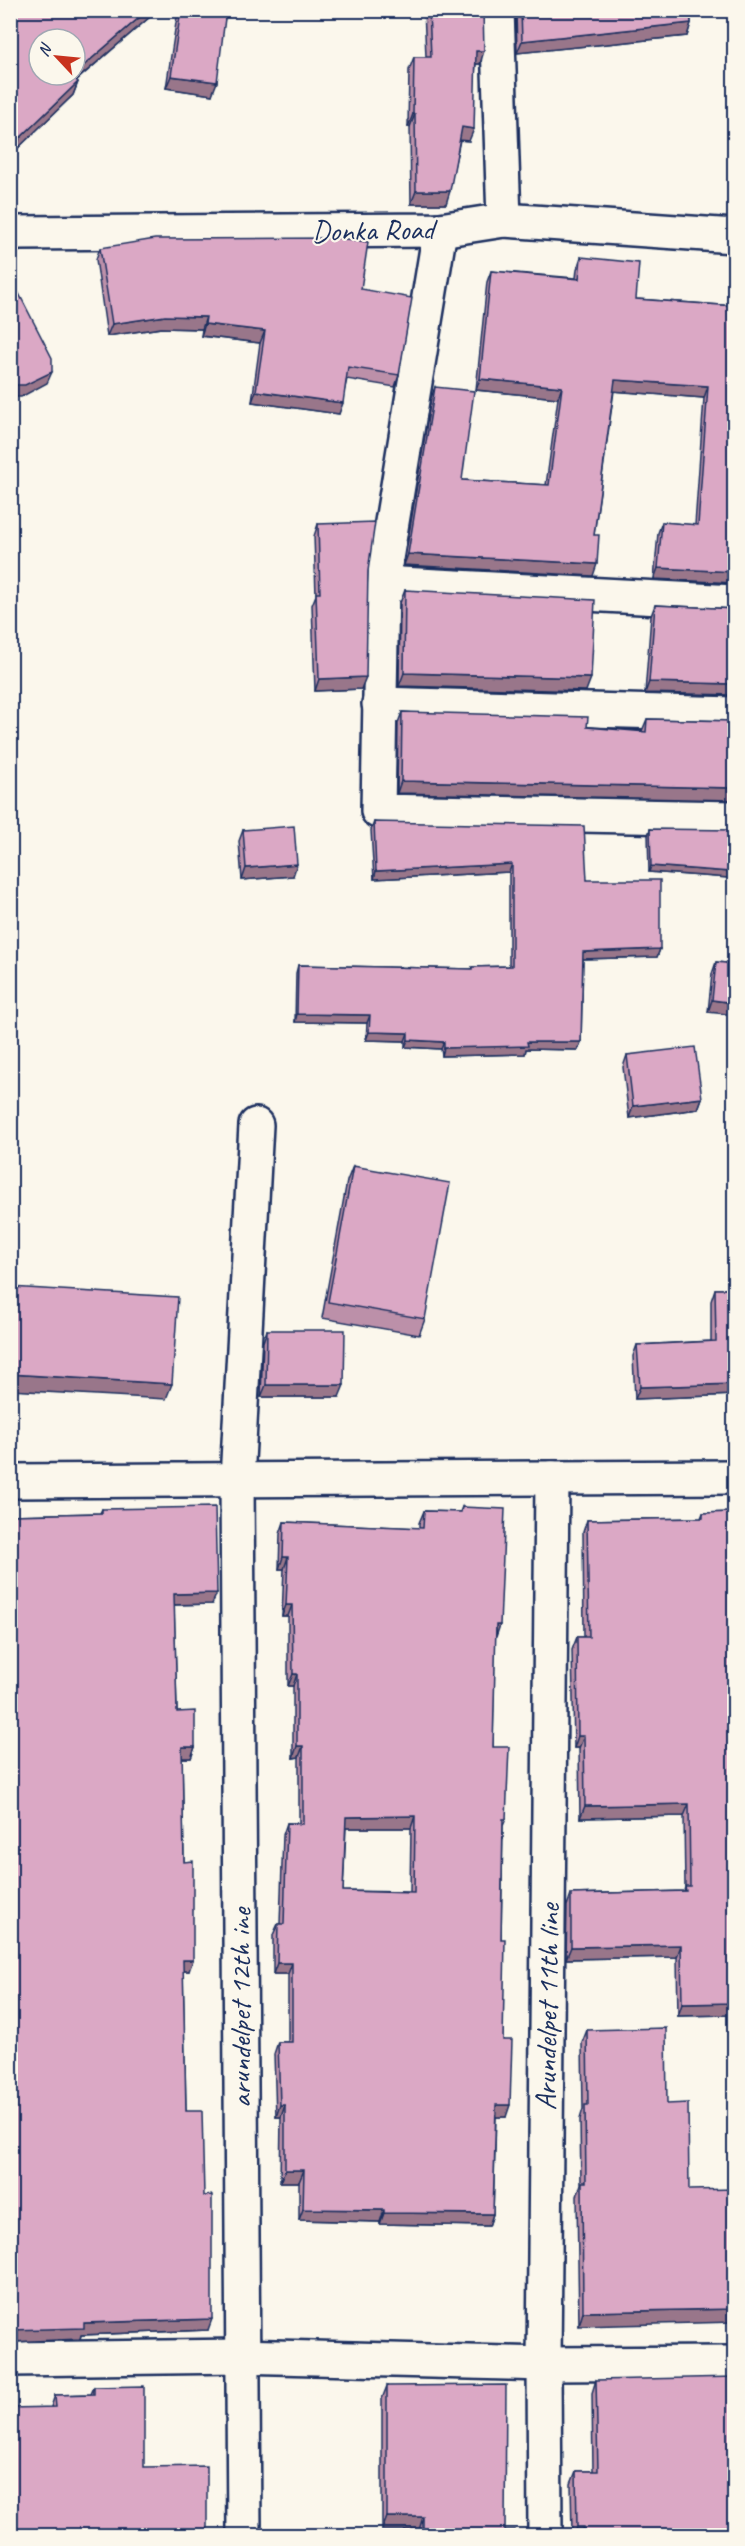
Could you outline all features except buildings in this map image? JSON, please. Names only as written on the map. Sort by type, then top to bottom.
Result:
[{"type":"street","points":[[497,10],[504,220]]},
{"type":"street","name":"Donka Road","points":[[12,232],[440,230],[504,220],[735,236]]},
{"type":"street","points":[[440,230],[382,583],[378,811],[735,818]]},
{"type":"street","points":[[382,583],[735,602]]},
{"type":"street","points":[[379,704],[735,714]]},
{"type":"street","name":"arundelpet 12th ine","points":[[244,2535],[237,1480],[256,1125]]},
{"type":"street","points":[[10,1481],[735,1477]]},
{"type":"street","name":"Arundelpet 11th line","points":[[545,2535],[544,2364],[552,1478]]},
{"type":"street","points":[[10,2359],[242,2356],[544,2364],[735,2363]]}]
